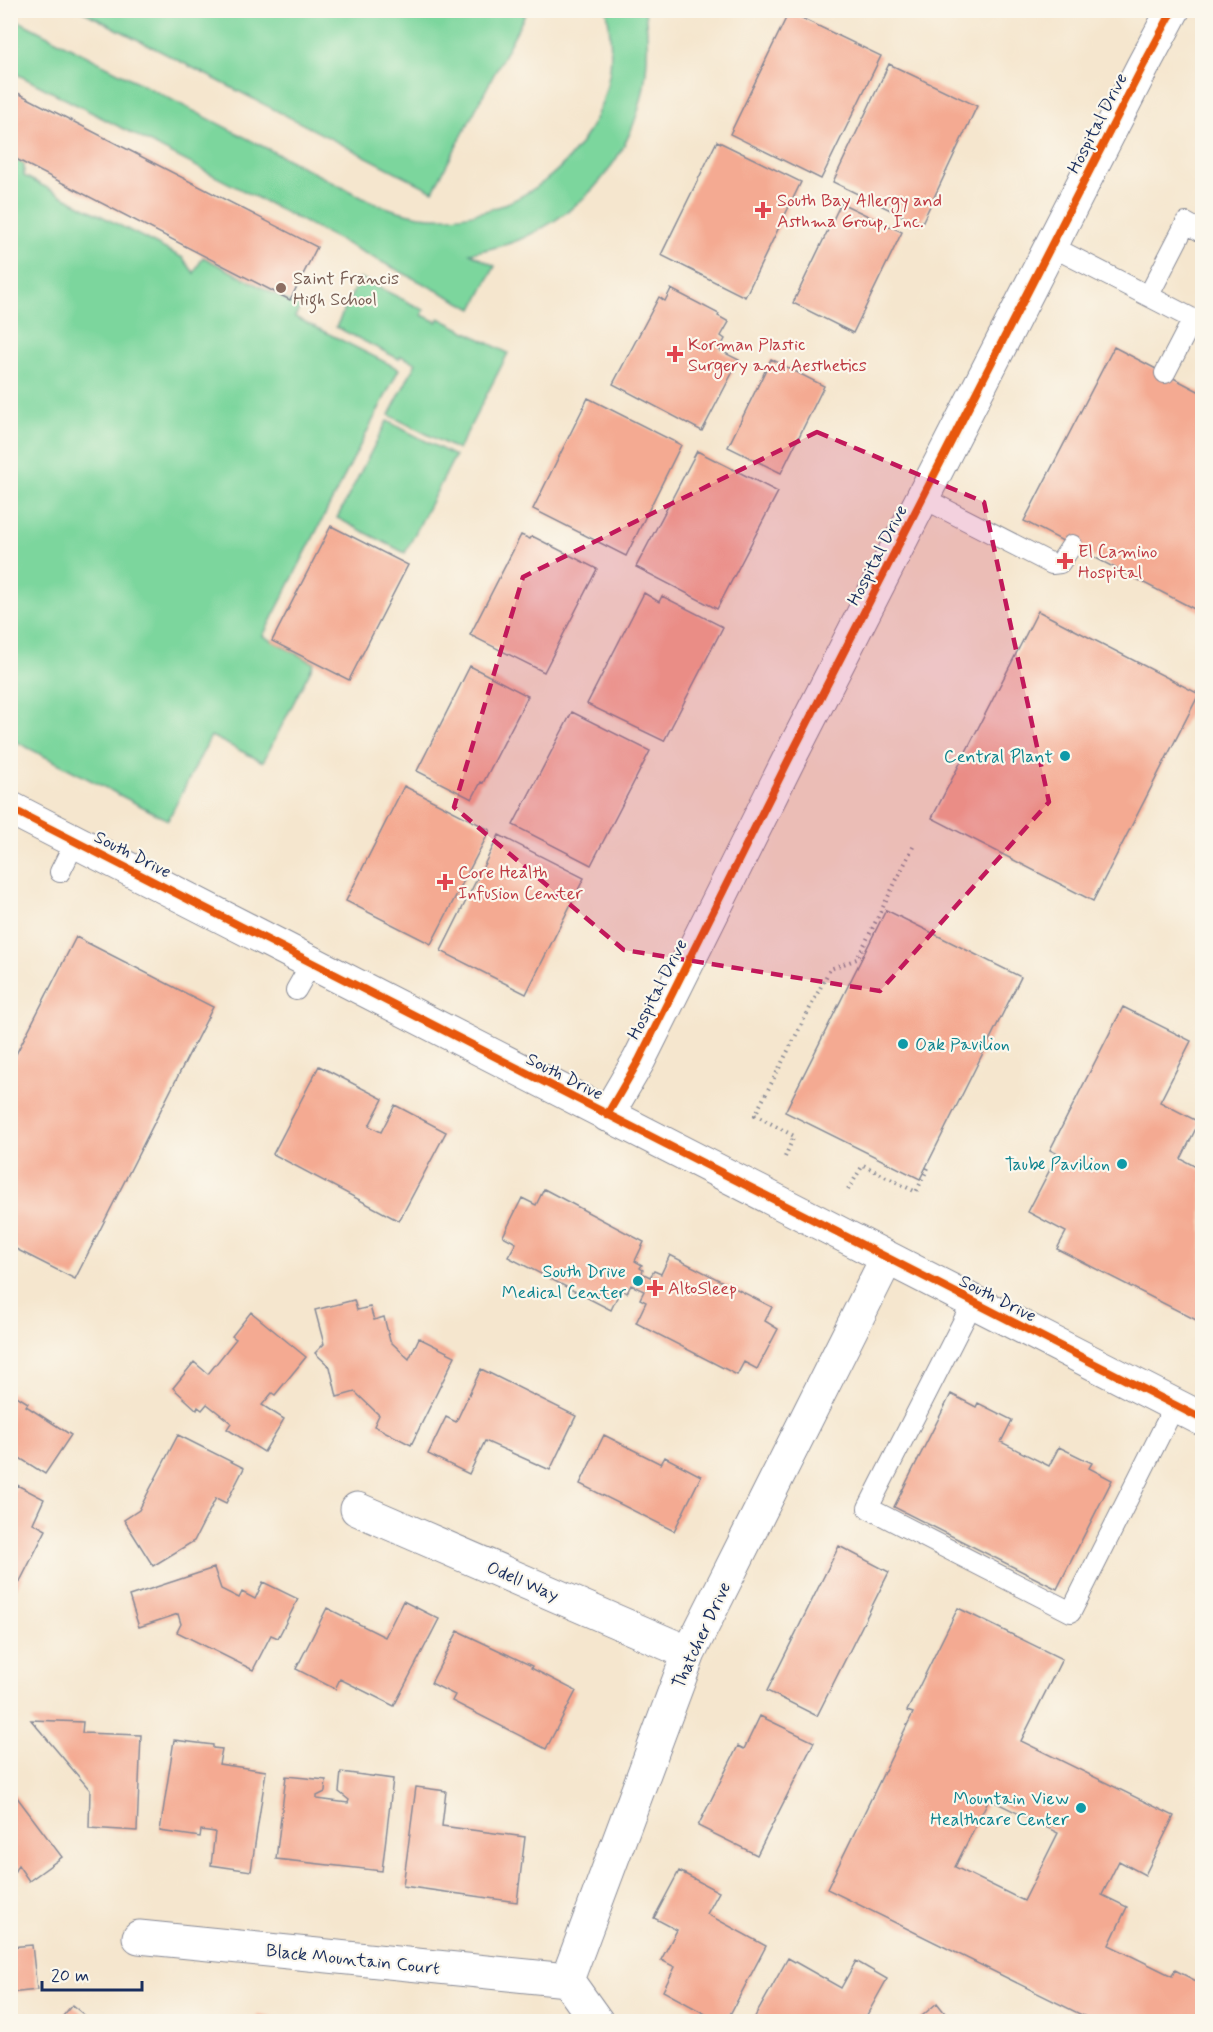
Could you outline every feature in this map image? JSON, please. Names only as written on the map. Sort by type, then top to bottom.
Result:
[{"type":"street","name":"Hospital Drive","points":[[607,1114],[639,1060],[788,761],[1173,10]]},
{"type":"street","name":"South Drive","points":[[10,808],[1189,1412]]},
{"type":"street","name":"Thatcher Drive","points":[[567,1980],[689,1653],[887,1258]]},
{"type":"street","name":"Odell Way","points":[[357,1509],[689,1653]]},
{"type":"street","name":"Black Mountain Court","points":[[139,1937],[567,1980]]},
{"type":"street","points":[[567,1980],[597,2022]]},
{"type":"lane","points":[[1149,295],[1186,223],[1203,232]]},
{"type":"lane","points":[[1051,246],[1198,320],[1165,373]]},
{"type":"lane","points":[[923,498],[1052,564],[1060,563],[1072,545]]},
{"type":"lane","points":[[60,872],[75,842]]},
{"type":"lane","points":[[296,990],[312,962]]},
{"type":"lane","points":[[973,1302],[868,1508],[1060,1607],[1071,1612],[1189,1412]]},
{"type":"path","points":[[785,1157],[794,1136],[755,1115],[830,969],[857,959],[915,843]]},
{"type":"path","points":[[848,1190],[863,1165],[916,1192],[929,1166]]},
{"type":"highlighted area","points":[[817,432],[984,502],[1049,802],[880,991],[624,950],[454,807],[523,577]]},
{"type":"green space","points":[[527,10],[433,191],[82,11]]},
{"type":"green space","points":[[607,11],[645,11],[647,48],[644,83],[637,115],[624,146],[606,174],[583,198],[555,220],[517,241],[470,253],[495,266],[473,309],[11,71],[11,17],[363,198],[413,215],[454,217],[486,211],[517,199],[544,181],[568,159],[588,133],[602,103],[610,70]]},
{"type":"green space","points":[[10,156],[24,163],[24,176],[183,258],[194,273],[203,257],[300,307],[295,317],[399,369],[263,636],[314,663],[263,762],[211,736],[168,820],[11,739]]},
{"type":"green space","points":[[360,278],[424,310],[422,315],[437,322],[439,318],[508,353],[458,450],[389,415],[416,363],[401,356],[399,359],[336,327]]},
{"type":"green space","points":[[387,421],[455,456],[405,553],[337,518]]},
{"type":"building","points":[[789,12],[881,56],[821,179],[730,134]]},
{"type":"building","points":[[889,64],[977,106],[921,225],[833,182]]},
{"type":"building","points":[[10,89],[317,247],[290,300],[10,156]]},
{"type":"building","points":[[717,141],[801,182],[745,297],[661,255]]},
{"type":"building","points":[[841,203],[902,232],[853,333],[793,303]]},
{"type":"building","points":[[671,289],[719,314],[718,316],[729,322],[721,336],[725,339],[719,350],[739,360],[702,431],[613,384],[659,297],[665,301]]},
{"type":"building","points":[[1114,347],[1202,393],[1202,613],[1024,521]]},
{"type":"building","points":[[771,359],[824,386],[781,473],[728,447]]},
{"type":"building","points":[[588,398],[681,445],[626,556],[533,509]]},
{"type":"building","points":[[697,451],[778,492],[717,609],[636,567]]},
{"type":"building","points":[[331,526],[408,565],[349,680],[272,641]]},
{"type":"building","points":[[521,535],[530,539],[532,536],[597,569],[544,672],[470,635]]},
{"type":"building","points":[[644,593],[659,602],[662,596],[723,627],[664,741],[587,704]]},
{"type":"building","name":"Central Plant","points":[[1038,611],[1199,694],[1093,901],[932,818]]},
{"type":"building","points":[[470,666],[528,696],[483,783],[481,782],[472,799],[417,771]]},
{"type":"building","points":[[572,712],[650,751],[591,865],[513,825]]},
{"type":"building","points":[[404,786],[490,830],[431,944],[346,901]]},
{"type":"building","points":[[499,835],[584,878],[526,994],[441,951]]},
{"type":"building","name":"Oak Pavilion","points":[[886,910],[1021,977],[920,1179],[785,1112]]},
{"type":"building","points":[[76,937],[213,1007],[75,1279],[10,1246],[10,1066]]},
{"type":"building","name":"Taube Pavilion","points":[[1123,1007],[1191,1041],[1160,1102],[1199,1122],[1181,1159],[1202,1170],[1202,1323],[1057,1249],[1066,1232],[1028,1212],[1058,1154],[1050,1150]]},
{"type":"building","points":[[319,1066],[383,1099],[369,1126],[381,1132],[395,1105],[446,1132],[399,1221],[273,1154]]},
{"type":"building","name":"South Drive Medical Center","points":[[544,1189],[644,1242],[635,1261],[642,1265],[640,1268],[643,1270],[642,1273],[650,1277],[654,1271],[661,1274],[670,1255],[772,1307],[765,1321],[778,1329],[757,1369],[744,1362],[737,1375],[636,1323],[646,1302],[640,1299],[644,1291],[631,1285],[627,1293],[621,1289],[611,1310],[508,1257],[516,1243],[503,1236],[522,1198],[536,1205]]},
{"type":"building","points":[[354,1300],[357,1310],[370,1307],[374,1320],[384,1317],[390,1341],[409,1359],[419,1338],[455,1356],[411,1445],[374,1426],[379,1415],[355,1392],[337,1397],[330,1367],[315,1353],[324,1344],[315,1310]]},
{"type":"building","points":[[251,1312],[306,1357],[275,1395],[272,1393],[262,1405],[284,1419],[264,1452],[227,1429],[231,1423],[207,1404],[202,1410],[198,1407],[197,1410],[173,1388],[194,1362],[208,1374],[236,1339],[232,1336]]},
{"type":"building","points":[[481,1369],[576,1416],[550,1470],[485,1441],[469,1474],[428,1454],[446,1417],[456,1422]]},
{"type":"building","points":[[10,1392],[28,1403],[26,1406],[71,1435],[45,1474],[10,1452]]},
{"type":"building","points":[[951,1394],[976,1407],[978,1403],[1012,1420],[1001,1442],[1049,1466],[1059,1447],[1092,1463],[1089,1468],[1112,1480],[1057,1589],[894,1507]]},
{"type":"building","points":[[178,1435],[244,1468],[226,1503],[216,1498],[194,1541],[153,1566],[124,1520],[139,1510]]},
{"type":"building","points":[[604,1435],[661,1464],[665,1457],[701,1476],[674,1531],[580,1484]]},
{"type":"building","points":[[17,1485],[44,1499],[33,1523],[46,1530],[10,1601],[10,1495],[12,1496]]},
{"type":"building","points":[[839,1546],[889,1572],[817,1716],[767,1691]]},
{"type":"building","points":[[214,1568],[221,1589],[239,1598],[242,1592],[255,1599],[263,1582],[298,1599],[278,1638],[271,1635],[253,1670],[177,1632],[181,1624],[178,1614],[139,1627],[129,1596]]},
{"type":"building","points":[[403,1601],[439,1619],[394,1706],[340,1679],[335,1689],[296,1669],[327,1608],[385,1637]]},
{"type":"building","name":"Mountain View Healthcare Center","points":[[958,1608],[1062,1659],[1021,1741],[1174,1816],[1145,1875],[1119,1861],[1102,1895],[1127,1907],[1109,1945],[1172,1976],[1175,1970],[1202,1984],[1202,2022],[1096,2022],[827,1889],[913,1713],[907,1711]],"holes":[[[989,1799],[1058,1833],[1024,1901],[955,1867]]]},
{"type":"building","points":[[458,1631],[532,1666],[531,1668],[576,1691],[546,1749],[452,1701],[455,1695],[431,1683]]},
{"type":"building","points":[[760,1716],[814,1742],[757,1855],[698,1826],[738,1746],[744,1749]]},
{"type":"building","points":[[31,1720],[83,1722],[82,1733],[141,1735],[137,1831],[89,1828],[90,1790]]},
{"type":"building","points":[[174,1740],[213,1745],[213,1748],[222,1749],[219,1764],[266,1771],[251,1871],[211,1865],[215,1832],[201,1830],[200,1837],[160,1831]]},
{"type":"building","points":[[341,1772],[393,1779],[382,1871],[276,1859],[286,1776],[326,1780],[325,1792],[317,1796],[317,1799],[348,1803],[349,1800],[339,1792]]},
{"type":"building","points":[[416,1787],[446,1791],[442,1826],[525,1837],[517,1902],[403,1886]]},
{"type":"building","points":[[10,1788],[62,1857],[29,1881],[18,1865],[10,1880]]},
{"type":"building","points":[[679,1871],[719,1892],[707,1914],[766,1946],[726,2022],[720,2022],[663,1991],[675,1967],[661,1960],[677,1930],[654,1918]]},
{"type":"building","points":[[32,1945],[37,1990],[10,1993],[10,1947]]},
{"type":"building","points":[[788,1958],[841,1988],[856,1961],[887,1979],[863,2022],[752,2022]]},
{"type":"building","points":[[937,2003],[952,2022],[915,2022]]},
{"type":"building","points":[[72,2005],[93,2022],[58,2022]]},
{"type":"building","points":[[257,2015],[293,2020],[293,2022],[256,2022]]},
{"type":"cycle path","points":[[607,1115],[639,1060],[788,761],[1173,10]]},
{"type":"cycle path","points":[[10,808],[1202,1419]]},
{"type":"place","name":"South Bay Allergy and Asthma Group, Inc.","points":[[763,210]]},
{"type":"place","name":"Saint Francis High School","points":[[281,288]]},
{"type":"place","name":"Korman Plastic Surgery and Aesthetics","points":[[675,354]]},
{"type":"place","name":"El Camino Hospital","points":[[1065,561]]},
{"type":"place","name":"Central Plant","points":[[1065,756]]},
{"type":"place","name":"Core Health Infusion Center","points":[[445,882]]},
{"type":"place","name":"Oak Pavilion","points":[[903,1044]]},
{"type":"place","name":"Taube Pavilion","points":[[1122,1164]]},
{"type":"place","name":"South Drive Medical Center","points":[[638,1281]]},
{"type":"place","name":"AltoSleep","points":[[655,1288]]},
{"type":"place","name":"Mountain View Healthcare Center","points":[[1081,1808]]}]
